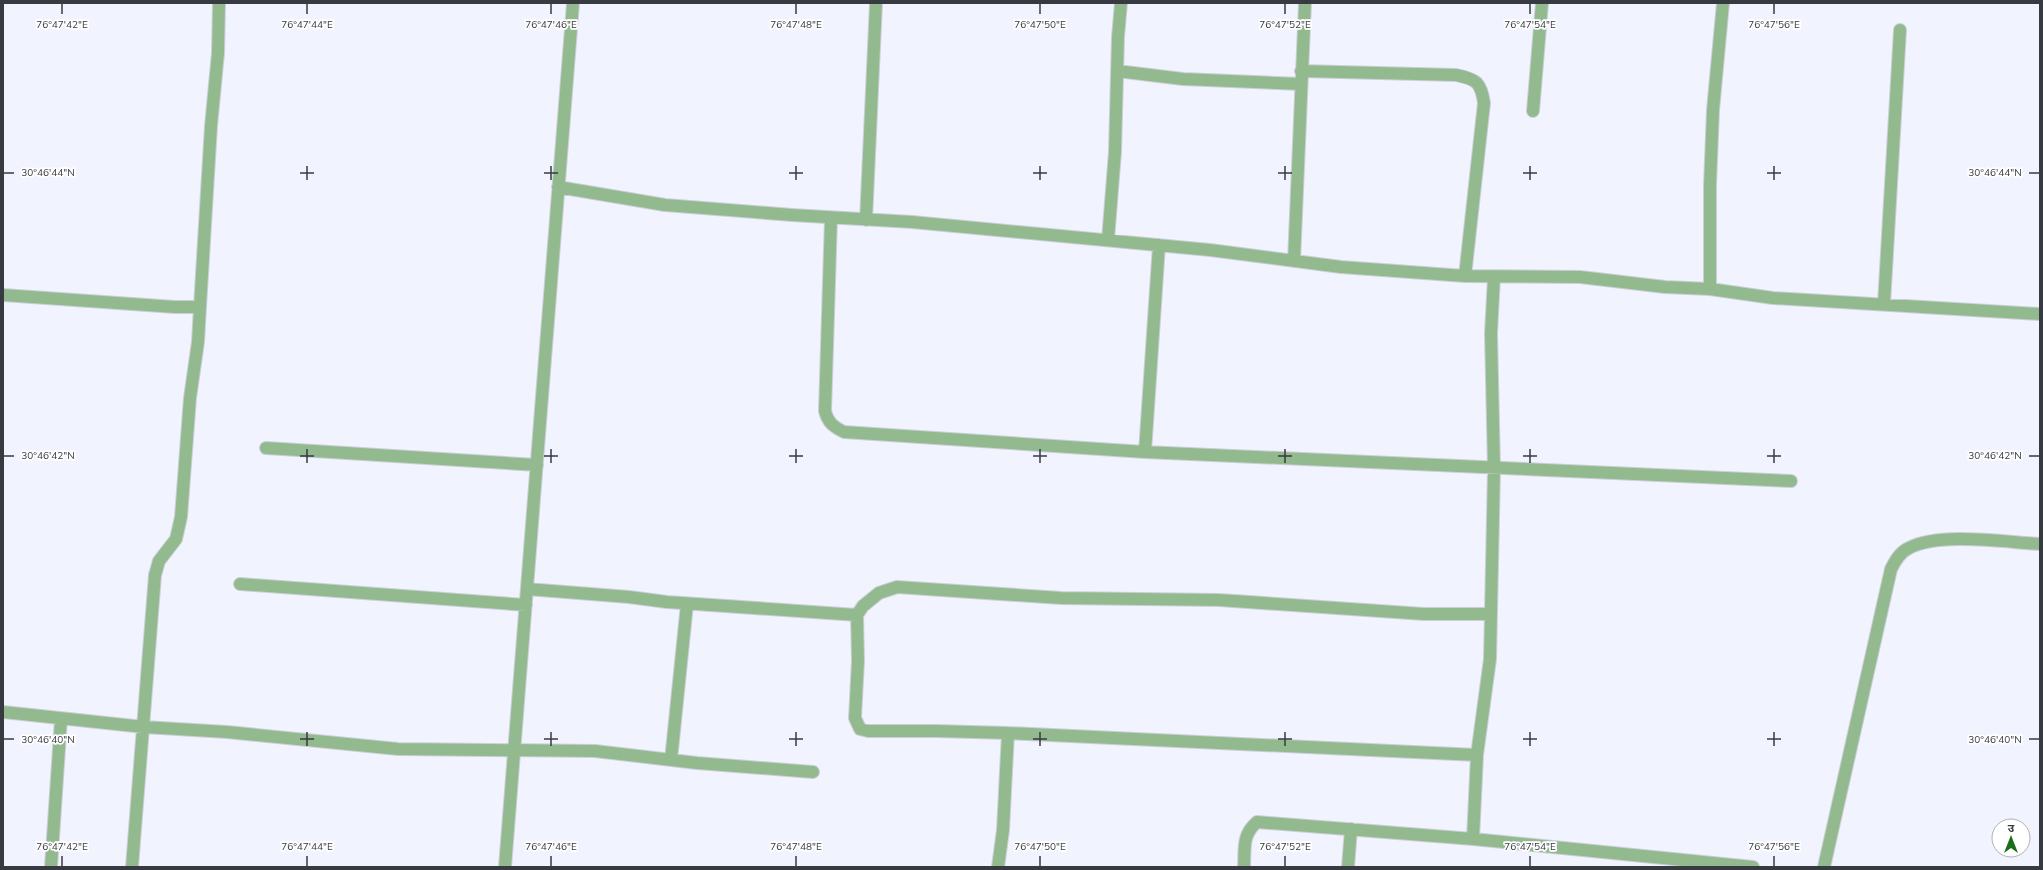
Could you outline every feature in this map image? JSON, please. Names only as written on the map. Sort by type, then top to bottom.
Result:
[{"type":"street","points":[[132,867],[155,575],[159,561],[176,539],[181,517],[190,398],[200,307],[211,126],[218,53],[219,3]]},
{"type":"street","points":[[505,867],[573,3]]},
{"type":"street","points":[[866,220],[876,3]]},
{"type":"street","points":[[1108,240],[1115,152],[1117,71],[1121,3]]},
{"type":"street","points":[[1294,261],[1301,129],[1301,71],[1305,3]]},
{"type":"street","points":[[1533,111],[1542,3]]},
{"type":"street","points":[[1710,289],[1710,185],[1712,125],[1723,3]]},
{"type":"street","points":[[1884,304],[1900,30]]},
{"type":"street","points":[[1117,71],[1183,79],[1301,84]]},
{"type":"street","points":[[1301,71],[1456,75],[1470,78],[1478,83],[1482,92],[1484,103],[1465,276]]},
{"type":"street","points":[[558,187],[665,205],[831,218],[912,222],[1159,245],[1341,267],[1465,276],[1580,277],[1665,287],[1710,289],[1773,298],[2040,314]]},
{"type":"street","points":[[831,218],[826,411],[827,419],[832,426],[844,432],[1145,452],[1494,469],[1791,481]]},
{"type":"street","points":[[1145,452],[1159,245]]},
{"type":"street","points":[[1474,839],[1477,755],[1490,660],[1494,469],[1491,333],[1494,277]]},
{"type":"street","points":[[3,295],[175,307],[200,307]]},
{"type":"street","points":[[266,448],[537,465]]},
{"type":"street","points":[[1824,867],[1891,569],[1898,557],[1908,548],[1923,543],[1944,539],[2040,544]]},
{"type":"street","points":[[240,584],[526,605]]},
{"type":"street","points":[[1477,755],[1008,733],[868,731],[860,729],[854,718],[858,661],[857,615],[863,606],[879,593],[887,589],[897,587],[1061,598],[1220,600],[1424,614],[1491,614]]},
{"type":"street","points":[[527,589],[687,604],[857,615]]},
{"type":"street","points":[[670,760],[687,604]]},
{"type":"street","points":[[3,712],[144,727],[227,732],[398,749],[595,751],[670,760],[813,772]]},
{"type":"street","points":[[51,867],[61,719]]},
{"type":"street","points":[[998,867],[1003,830],[1008,733]]},
{"type":"street","points":[[1244,867],[1245,844],[1248,830],[1257,822],[1474,839],[1753,867]]},
{"type":"street","points":[[1348,867],[1351,829]]}]
